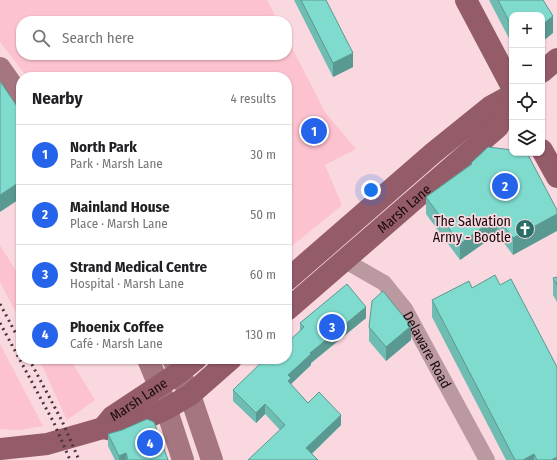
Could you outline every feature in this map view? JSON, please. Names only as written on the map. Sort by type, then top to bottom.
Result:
[{"type":"main road","points":[[466,0],[510,84]]},
{"type":"main road","points":[[545,69],[557,59]]},
{"type":"main road","name":"Marsh Lane","points":[[292,276],[433,153],[490,107],[509,97]]},
{"type":"main road","name":"Marsh Lane","points":[[292,306],[498,127],[509,106]]},
{"type":"main road","points":[[545,155],[557,177]]},
{"type":"main road","name":"Marsh Lane","points":[[103,428],[112,417],[159,386],[182,364]]},
{"type":"main road","name":"Marsh Lane","points":[[0,449],[47,444],[103,428],[117,431],[166,409],[190,395],[225,364]]},
{"type":"street","points":[[0,68],[16,91]]},
{"type":"street","name":"Delaware Road","points":[[344,260],[384,283],[405,309],[487,460]]},
{"type":"street","points":[[150,364],[159,386],[183,460]]},
{"type":"street","points":[[183,364],[190,395],[212,460]]},
{"type":"shaded area","points":[[0,0],[267,0],[275,16],[16,16],[16,60],[292,60],[292,48],[325,112],[356,149],[325,165],[342,205],[292,246],[292,72],[23,72],[0,42]]},
{"type":"shaded area","points":[[0,245],[16,271],[16,312],[0,282]]},
{"type":"shaded area","points":[[0,344],[43,426],[19,430],[0,429]]},
{"type":"shaded area","points":[[41,364],[73,364],[95,400],[67,420]]},
{"type":"building","points":[[301,0],[326,0],[353,53],[333,63]]},
{"type":"building","points":[[498,0],[543,0],[553,16],[545,23],[545,12],[509,12],[509,21]]},
{"type":"building","points":[[0,81],[16,105],[16,184],[0,195]]},
{"type":"building","points":[[488,147],[509,150],[509,156],[529,156],[557,210],[557,214],[513,238],[497,217],[460,244],[426,197],[472,164],[471,163]]},
{"type":"building","points":[[495,275],[500,285],[511,279],[557,367],[557,457],[551,460],[537,460],[534,454],[523,460],[515,460],[432,300],[469,281],[472,288]]},
{"type":"building","points":[[557,277],[557,285],[553,278]]},
{"type":"building","points":[[347,284],[366,307],[310,353],[311,354],[288,375],[291,378],[288,381],[308,403],[319,392],[341,415],[306,448],[318,460],[248,460],[285,425],[265,404],[256,413],[233,390],[260,364],[292,364],[292,338],[304,327],[300,323]]},
{"type":"building","points":[[383,291],[411,326],[386,347],[369,327],[372,301]]},
{"type":"building","points":[[147,419],[154,422],[168,460],[128,460],[126,453],[119,456],[108,434],[122,430]]},
{"type":"railway","points":[[0,304],[16,334]]},
{"type":"railway","points":[[0,323],[16,353]]},
{"type":"railway","points":[[22,364],[54,423],[70,460]]},
{"type":"railway","points":[[32,364],[62,421],[79,460]]},
{"type":"place","name":"North Park","points":[[314,131]]},
{"type":"place","name":"Mainland House","points":[[505,186]]},
{"type":"place","name":"The Salvation Army - Bootle","points":[[525,229]]},
{"type":"place","name":"Strand Medical Centre","points":[[332,327]]},
{"type":"place","name":"Phoenix Coffee","points":[[150,443]]}]
